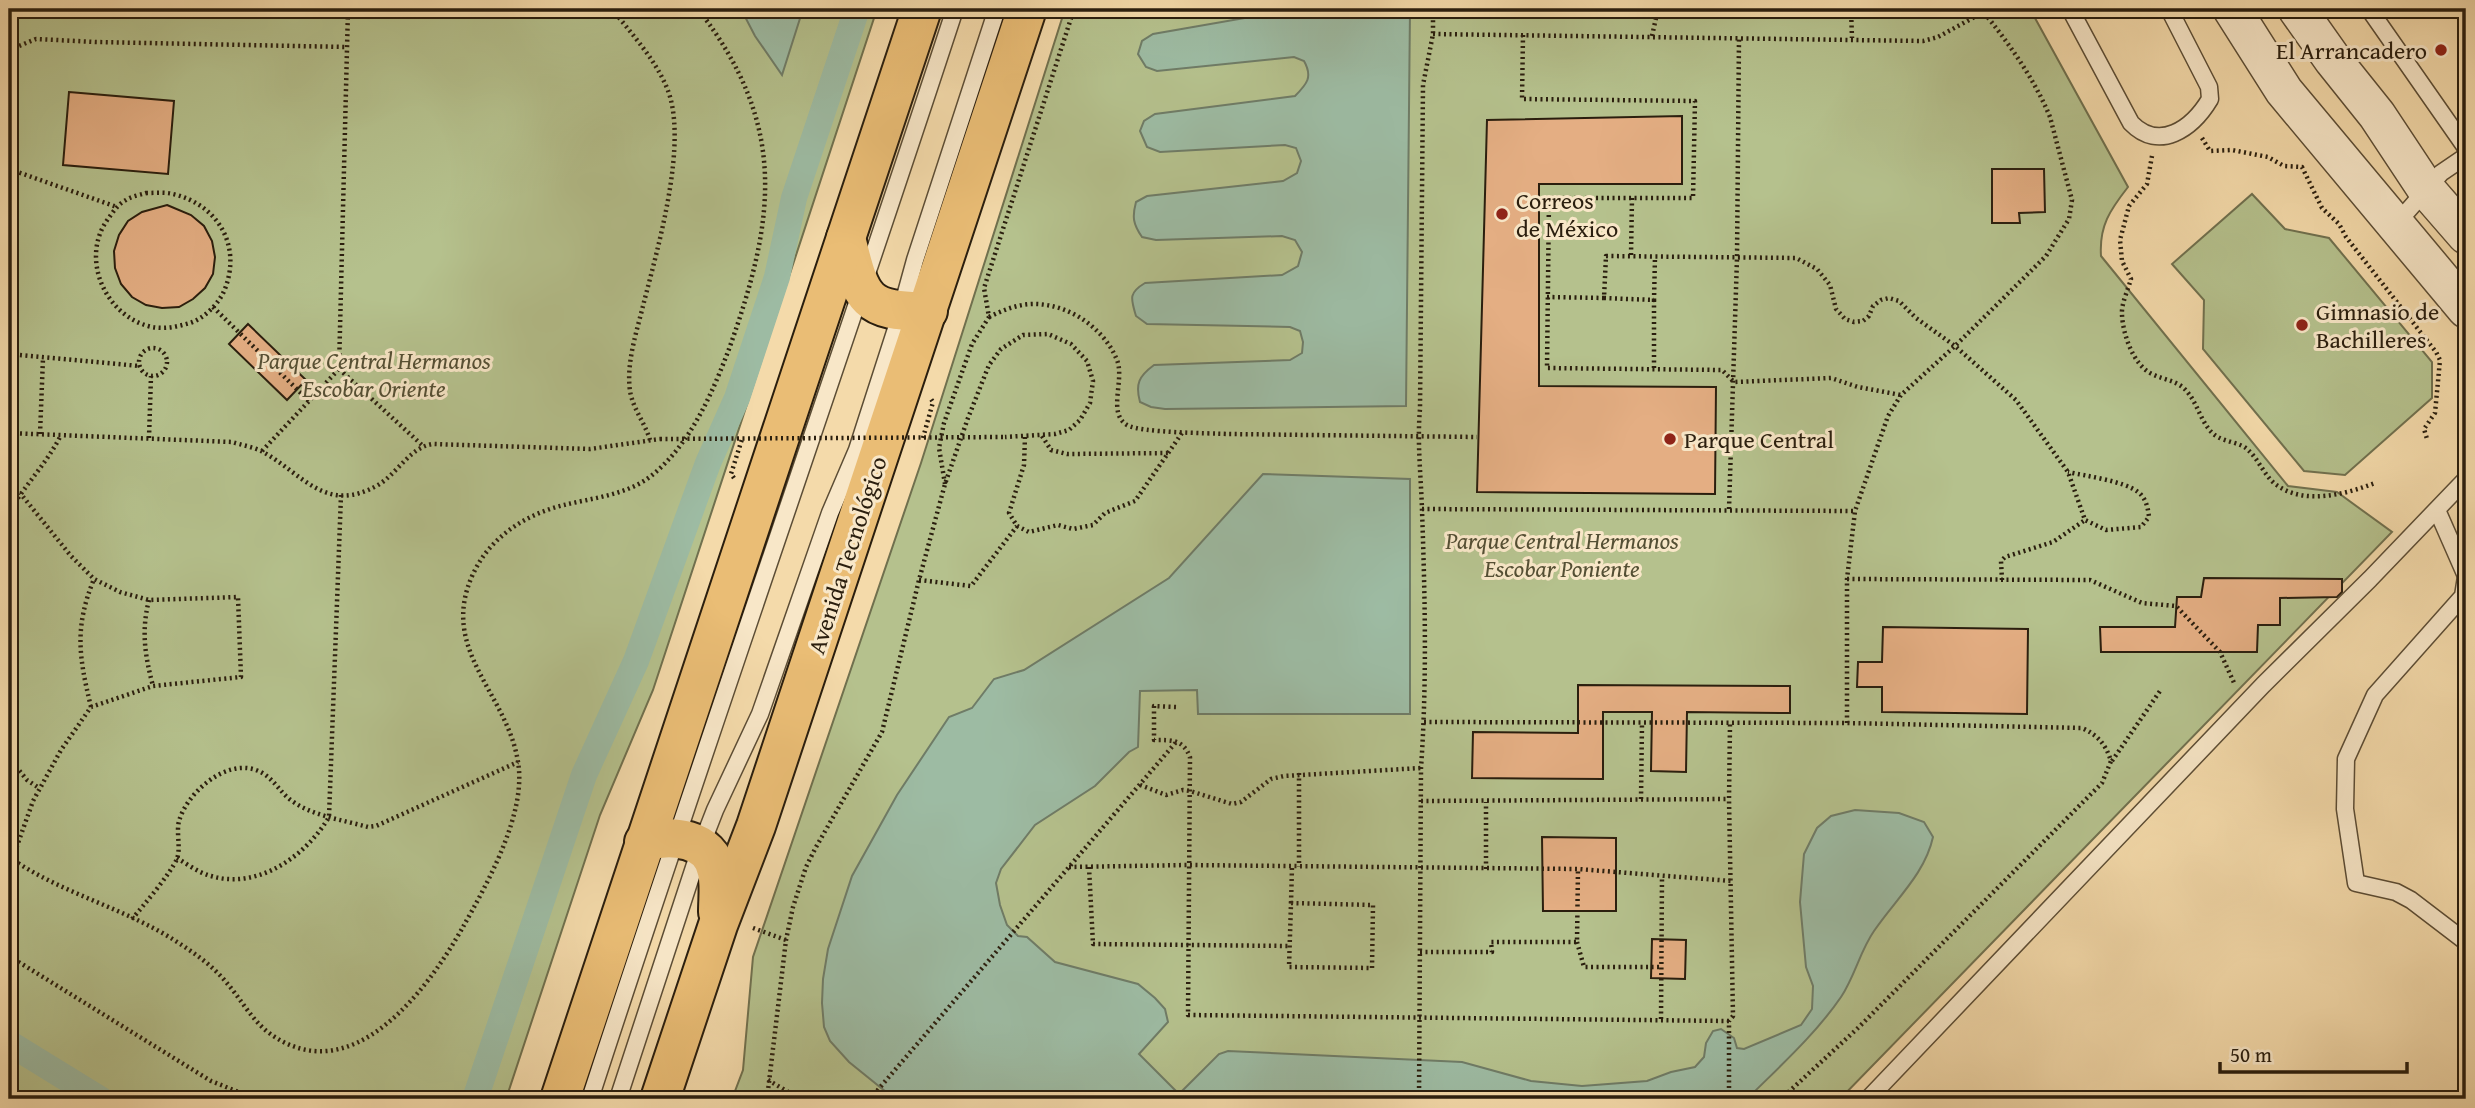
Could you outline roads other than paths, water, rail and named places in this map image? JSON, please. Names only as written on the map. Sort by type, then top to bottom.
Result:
[{"type":"main road","points":[[560,1099],[673,842],[846,237],[922,9]]},
{"type":"main road","name":"Avenida Tecnológico","points":[[660,1099],[736,927],[756,826],[914,311],[1027,9]]},
{"type":"main road","points":[[846,237],[856,275],[866,296],[880,308],[914,311]]},
{"type":"main road","points":[[673,842],[711,857],[736,927]]},
{"type":"street","points":[[2232,9],[2284,91],[2397,223],[2466,309]]},
{"type":"street","points":[[2297,9],[2333,60],[2378,115],[2426,189],[2466,235]]},
{"type":"lane","points":[[590,1099],[673,842],[955,9]]},
{"type":"lane","points":[[618,1099],[673,842],[715,810],[760,714],[826,525],[857,450],[896,329],[914,311],[998,9]]},
{"type":"lane","points":[[2070,9],[2130,122],[2141,133],[2155,138],[2172,135],[2192,122],[2210,99],[2209,87],[2169,9]]},
{"type":"lane","points":[[2369,9],[2466,148]]},
{"type":"lane","points":[[2397,223],[2441,173],[2466,156]]},
{"type":"lane","points":[[1868,1099],[2244,705],[2466,479]]},
{"type":"lane","points":[[2437,510],[2466,576],[2463,596],[2375,695],[2346,759],[2345,809],[2356,883],[2396,892],[2411,900],[2466,942]]},
{"type":"waterway","points":[[475,1099],[584,775],[636,661],[708,463],[737,398],[777,277],[794,198],[857,9]]},
{"type":"waterway","points":[[9,1043],[100,1099]]},
{"type":"place","name":"El Arrancadero","points":[[2441,50]]},
{"type":"place","name":"Correos de México","points":[[1502,214]]},
{"type":"place","name":"Gimnasio de Bachilleres","points":[[2302,325]]},
{"type":"place","name":"Parque Central","points":[[1670,439]]},
{"type":"park label","name":"Parque Central Hermanos Escobar Oriente","points":[[374,374]]},
{"type":"park label","name":"Parque Central Hermanos Escobar Poniente","points":[[1562,554]]}]
